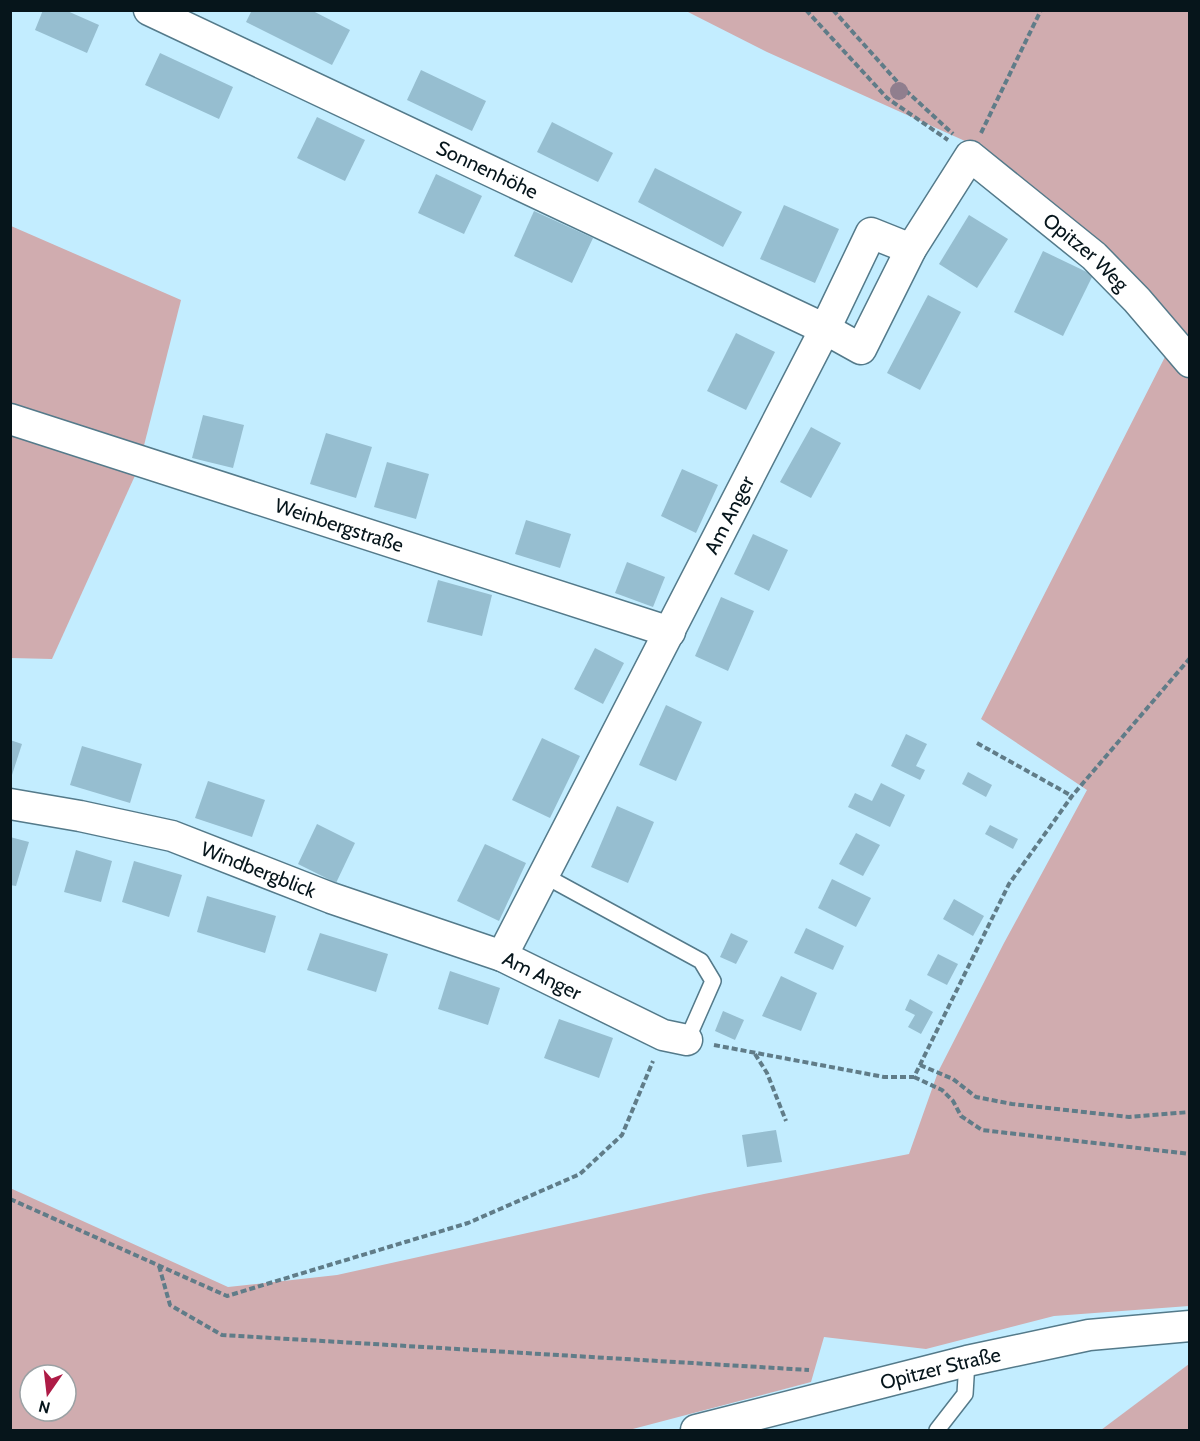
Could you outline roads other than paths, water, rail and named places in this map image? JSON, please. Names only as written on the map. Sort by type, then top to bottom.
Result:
[{"type":"street","name":"Sonnenhöhe","points":[[149,10],[825,329]]},
{"type":"street","name":"Opitzer Weg","points":[[911,249],[970,156],[1095,256],[1137,300],[1190,362]]},
{"type":"street","name":"Am Anger","points":[[675,1038],[502,956],[825,329],[871,234],[911,249]]},
{"type":"street","points":[[825,329],[861,349],[911,249]]},
{"type":"street","name":"Weinbergstraße","points":[[10,419],[670,632]]},
{"type":"street","name":"Windbergblick","points":[[10,804],[172,836],[331,898],[502,956]]},
{"type":"street","name":"Opitzer Straße","points":[[696,1431],[967,1361],[1089,1335],[1190,1326]]},
{"type":"lane","points":[[545,876],[701,961],[713,981],[675,1038]]},
{"type":"lane","points":[[937,1431],[965,1394],[967,1361]]}]
